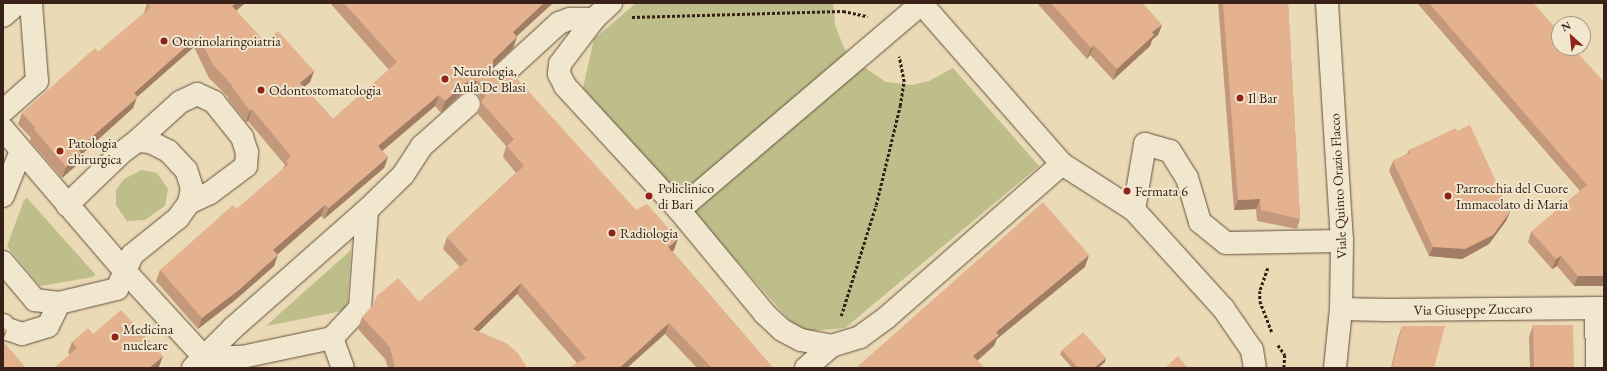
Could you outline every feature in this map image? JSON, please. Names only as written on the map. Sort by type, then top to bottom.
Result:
[{"type":"street","points":[[3,16],[18,3]]},
{"type":"street","points":[[3,111],[37,81],[31,3]]},
{"type":"street","points":[[611,3],[594,18],[560,64],[559,74],[566,86],[679,210],[766,314],[782,330],[801,340],[831,346]]},
{"type":"street","points":[[679,210],[921,3],[1062,164],[1134,210],[1223,308],[1252,350],[1255,368]]},
{"type":"street","name":"Viale Quinto Orazio Flacco","points":[[1327,3],[1342,241],[1341,309],[1335,368]]},
{"type":"street","points":[[501,76],[559,23],[570,19],[594,18]]},
{"type":"street","points":[[67,205],[121,153],[137,141],[180,102],[197,94],[214,102],[242,137],[247,152],[246,166],[210,193],[189,203]]},
{"type":"street","points":[[202,365],[233,328],[367,210],[403,175],[422,146],[469,104]]},
{"type":"street","points":[[3,129],[67,205],[186,338],[202,365]]},
{"type":"street","points":[[3,262],[35,300],[59,303],[117,290],[124,270],[132,255],[178,218],[189,203],[192,188],[186,170],[168,152],[150,142],[137,141]]},
{"type":"street","points":[[1134,210],[1145,144],[1170,150],[1187,178],[1200,222],[1226,243],[1342,241]]},
{"type":"street","points":[[3,196],[21,152]]},
{"type":"street","points":[[806,368],[831,346],[860,337],[886,318],[1062,164]]},
{"type":"street","points":[[202,365],[332,338],[360,308],[367,210]]},
{"type":"street","points":[[3,325],[7,329],[22,334],[48,326],[59,303]]},
{"type":"street","points":[[1597,368],[1600,308]]},
{"type":"street","name":"Via Giuseppe Zuccaro","points":[[1341,309],[1600,308]]},
{"type":"street","points":[[332,338],[343,368]]},
{"type":"path","points":[[594,18],[843,11],[867,16],[890,29],[902,63],[904,82],[900,106],[876,205],[831,346]]},
{"type":"path","points":[[1272,242],[1269,268],[1260,291],[1260,301],[1273,334]]},
{"type":"path","points":[[1276,341],[1285,355],[1284,368]]},
{"type":"green space","points":[[636,3],[833,3],[835,25],[844,48],[858,63],[886,82],[912,85],[929,81],[953,68],[1039,166],[845,328],[800,332],[583,88],[594,39]]},
{"type":"green space","points":[[142,170],[157,173],[168,189],[165,206],[145,220],[127,221],[116,205],[116,190],[124,179]]},
{"type":"green space","points":[[27,198],[95,274],[93,277],[40,286],[7,246],[24,200]]},
{"type":"green space","points":[[351,250],[347,310],[266,326]]},
{"type":"building","points":[[147,3],[236,3],[232,6],[265,42],[278,31],[314,71],[300,83],[333,119],[397,62],[344,3],[544,3],[513,32],[517,37],[493,60],[493,67],[496,73],[507,77],[513,74],[636,210],[647,204],[678,239],[668,247],[773,368],[712,368],[669,323],[619,368],[568,368],[586,358],[521,283],[473,329],[506,343],[518,353],[527,368],[395,368],[390,347],[362,317],[373,305],[377,296],[398,278],[419,302],[468,260],[447,237],[524,166],[507,146],[514,139],[481,102],[485,97],[483,84],[471,80],[465,83],[445,101],[439,95],[378,146],[388,157],[329,208],[325,205],[273,250],[278,255],[239,290],[202,318],[160,270],[233,205],[237,209],[289,164],[286,161],[291,156],[252,109],[250,111],[232,87],[233,86],[214,66],[198,36],[134,93],[138,97],[78,149],[81,153],[66,167],[34,129],[36,128],[22,113],[95,48],[98,52],[151,7]]},
{"type":"building","points":[[1051,3],[1142,3],[1162,25],[1152,32],[1154,35],[1117,69],[1094,45],[1091,48]]},
{"type":"building","points":[[1223,3],[1288,3],[1300,219],[1261,210],[1260,199],[1238,200]]},
{"type":"building","points":[[1429,3],[1533,3],[1551,23],[1551,56],[1580,56],[1604,82],[1604,276],[1578,276],[1561,256],[1556,259],[1531,232],[1587,185]]},
{"type":"building","name":"Parrocchia del Cuore Immacolato di Maria","points":[[1470,125],[1510,212],[1493,235],[1465,249],[1433,247],[1393,161],[1410,153],[1409,150],[1456,128],[1457,131]]},
{"type":"building","points":[[1043,202],[1089,255],[996,332],[999,335],[973,356],[985,368],[856,368]]},
{"type":"building","name":"Medicina nucleare","points":[[121,310],[163,356],[149,368],[54,368],[77,348],[72,342],[88,328],[93,334]]},
{"type":"building","points":[[1533,325],[1573,325],[1574,368],[1534,368]]},
{"type":"building","points":[[1402,326],[1445,326],[1434,368],[1392,368]]},
{"type":"building","points":[[3,327],[7,330],[3,334]]},
{"type":"building","points":[[1083,332],[1106,358],[1094,368],[1078,368],[1062,350]]},
{"type":"building","points":[[3,341],[26,368],[3,368]]},
{"type":"building","points":[[1178,356],[1188,368],[1165,368]]},
{"type":"place","name":"Otorinolaringoiatria","points":[[164,41]]},
{"type":"place","name":"Neurologia, Aula De Blasi","points":[[445,79]]},
{"type":"place","name":"Odontostomatologia","points":[[261,90]]},
{"type":"place","name":"Il Bar","points":[[1240,98]]},
{"type":"place","name":"Patologia chirurgica","points":[[60,151]]},
{"type":"place","name":"Fermata 6","points":[[1127,191]]},
{"type":"place","name":"Policlinico di Bari","points":[[649,196]]},
{"type":"place","name":"Parrocchia del Cuore Immacolato di Maria","points":[[1448,196]]},
{"type":"place","name":"Radiologia","points":[[612,233]]},
{"type":"place","name":"Medicina nucleare","points":[[115,337]]}]
